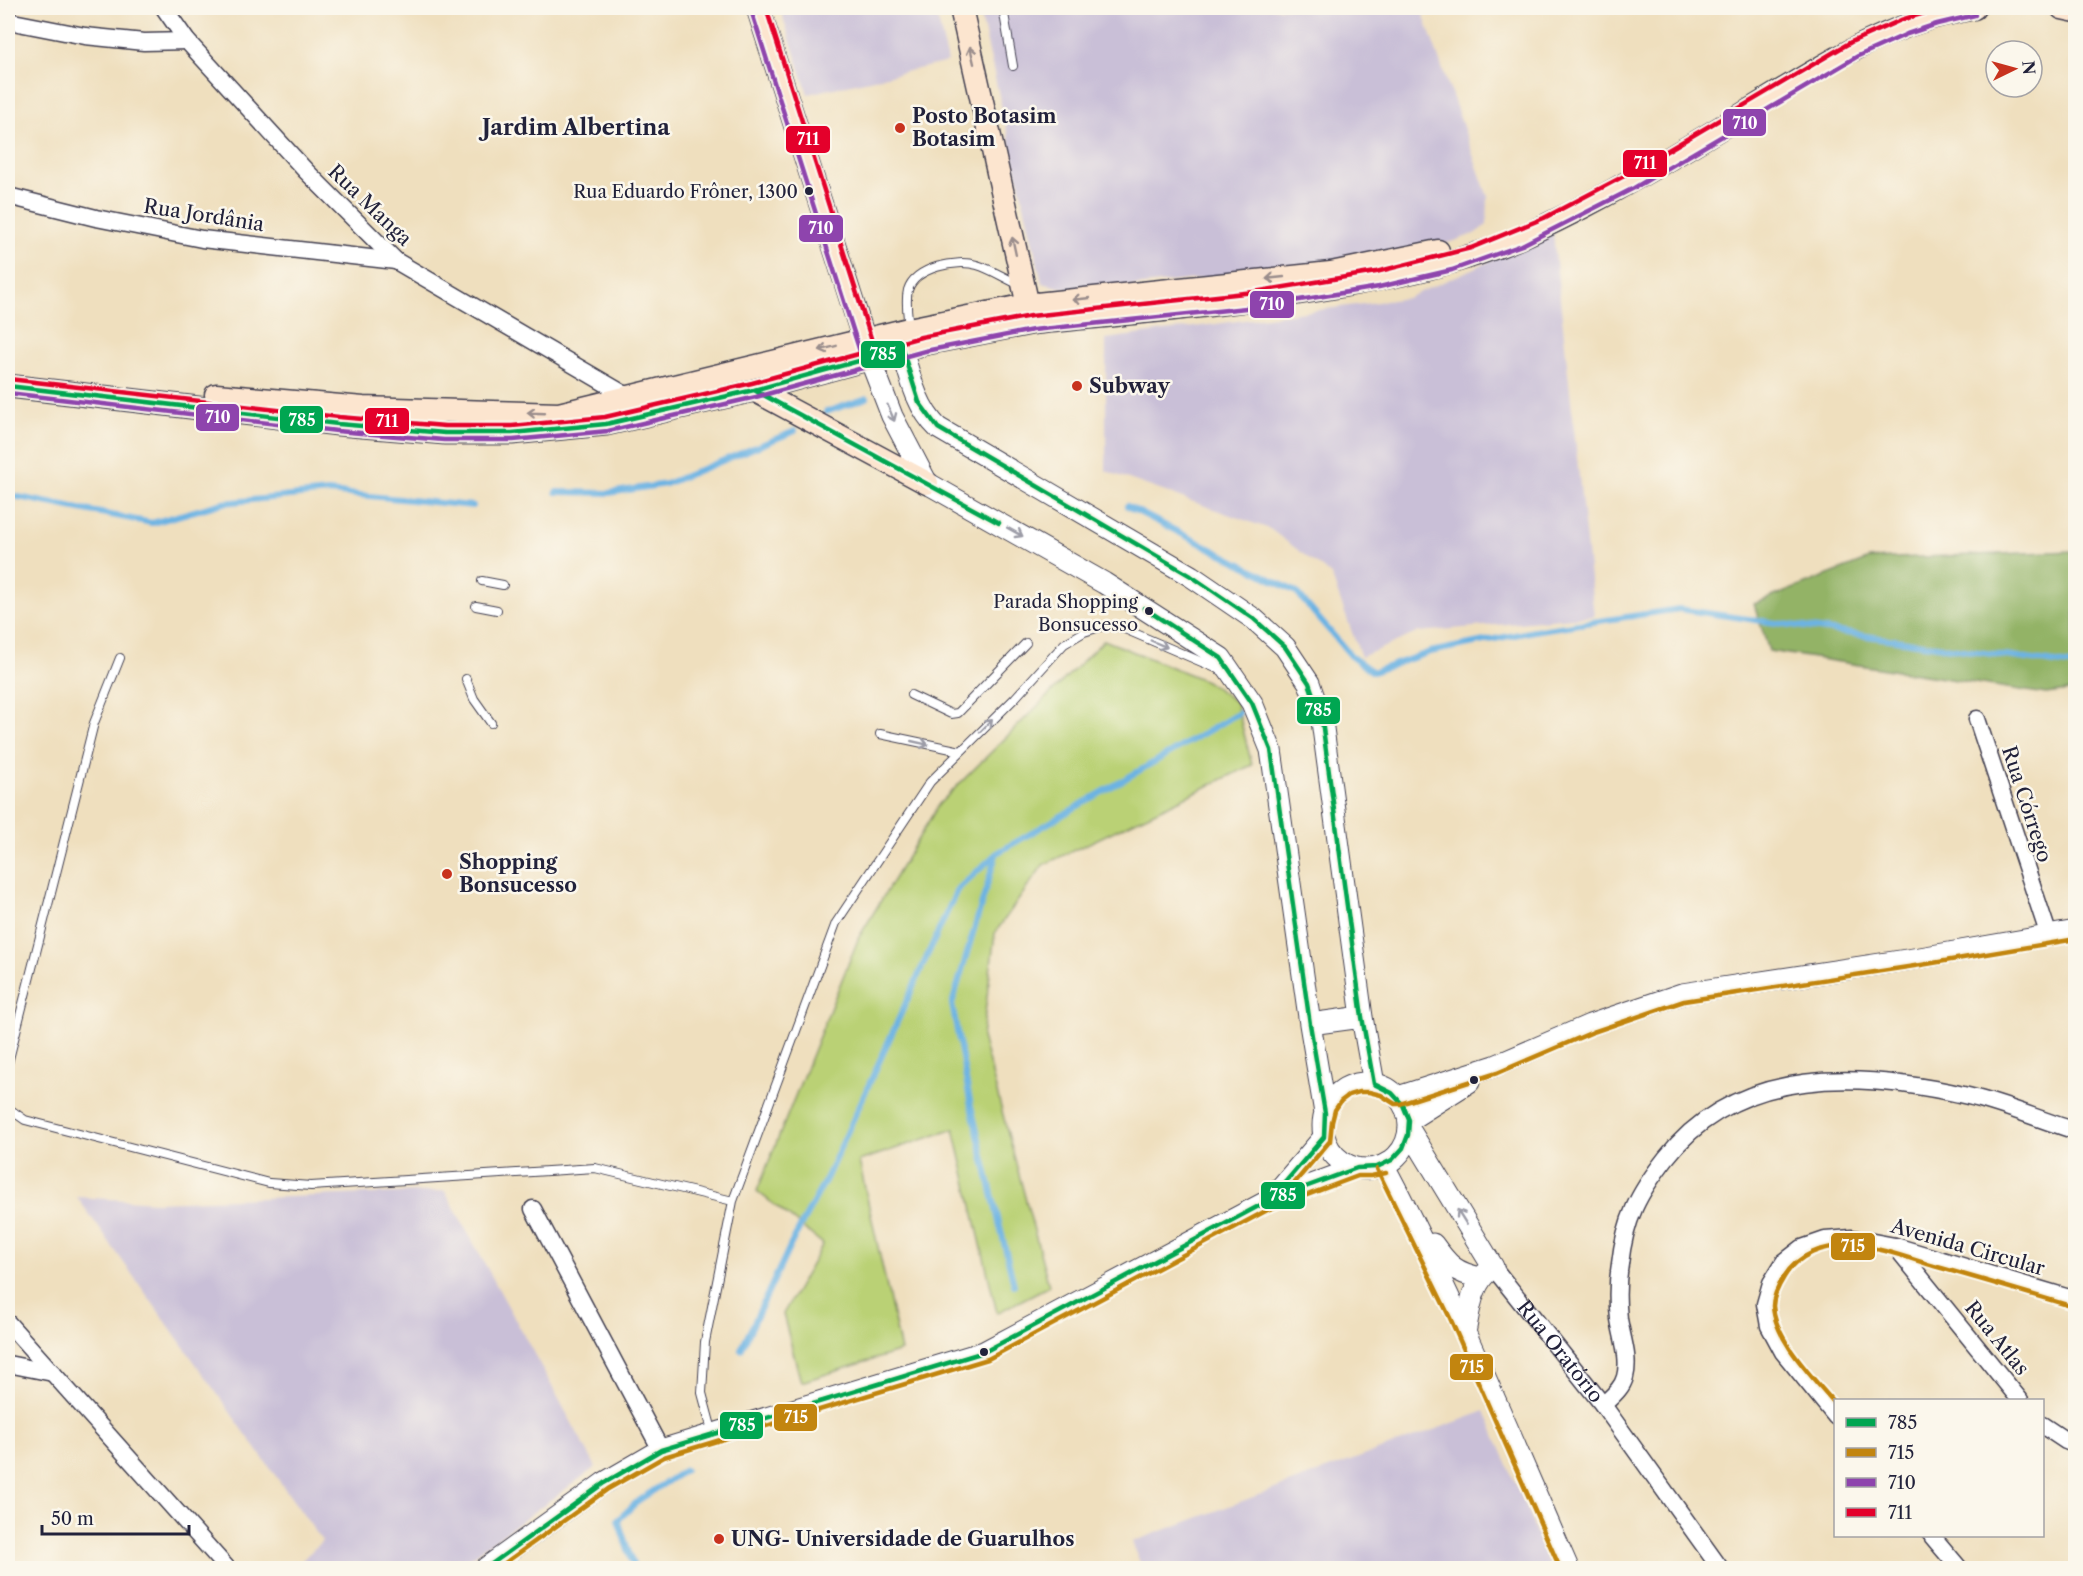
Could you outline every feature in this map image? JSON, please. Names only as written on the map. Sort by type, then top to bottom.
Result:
[{"type":"main road","points":[[758,8],[867,349]]},
{"type":"main road","points":[[961,8],[1028,305]]},
{"type":"main road","points":[[8,373],[363,408],[559,414],[629,397],[909,341],[1028,305],[1331,273],[1451,248],[1512,225],[1624,177],[1847,36],[1922,8]]},
{"type":"main road","points":[[1028,305],[1276,297],[1390,278],[1449,263],[1517,238],[1610,193],[1836,58],[1929,18],[1974,8]]},
{"type":"main road","points":[[2062,8],[2076,11]]},
{"type":"main road","points":[[8,386],[338,424],[445,433],[512,433],[606,424],[754,390],[867,349]]},
{"type":"main road","points":[[754,390],[927,483]]},
{"type":"street","name":"Rua Manga","points":[[164,8],[187,41],[306,171],[396,261],[656,413]]},
{"type":"street","points":[[8,21],[97,37],[144,42],[187,41]]},
{"type":"street","name":"Rua Jordânia","points":[[8,196],[96,218],[202,239],[396,261]]},
{"type":"street","points":[[909,341],[921,407],[928,419],[938,428],[1200,582],[1254,619],[1285,647],[1309,683],[1322,721],[1362,1017],[1374,1084]]},
{"type":"street","points":[[867,349],[892,416],[927,483],[1104,583],[1221,658],[1252,703],[1271,750],[1325,1113]]},
{"type":"street","name":"Rua Córrego","points":[[1977,719],[2049,936]]},
{"type":"street","points":[[1398,1096],[1496,1066],[1590,1025],[1682,994],[1920,958],[2076,931]]},
{"type":"street","points":[[1310,1024],[1362,1017]]},
{"type":"street","points":[[1409,1124],[1496,1066]]},
{"type":"street","points":[[1603,1405],[1618,1390],[1625,1378],[1626,1359],[1619,1319],[1617,1284],[1623,1237],[1632,1209],[1677,1143],[1706,1119],[1737,1101],[1765,1090],[1797,1083],[1841,1079],[1891,1082],[1969,1096],[2076,1131]]},
{"type":"street","points":[[1362,1083],[1387,1088],[1398,1096],[1405,1107],[1409,1124],[1407,1140],[1402,1151],[1394,1160],[1384,1166],[1370,1169],[1357,1168],[1342,1162],[1331,1151],[1324,1137],[1323,1125],[1325,1113],[1331,1101],[1339,1093],[1350,1086],[1362,1083]]},
{"type":"street","name":"Rua Oratório","points":[[1409,1124],[1487,1272],[1603,1405],[1720,1569]]},
{"type":"street","points":[[1270,1200],[1324,1137]]},
{"type":"street","points":[[1384,1166],[1465,1333],[1568,1569]]},
{"type":"street","points":[[486,1569],[604,1482],[661,1450],[984,1353],[1270,1200],[1357,1168]]},
{"type":"street","points":[[533,1209],[661,1450]]},
{"type":"street","points":[[1407,1210],[1452,1268],[1459,1272],[1487,1272]]},
{"type":"street","name":"Avenida Circular","points":[[1834,1415],[1783,1352],[1769,1326],[1765,1304],[1771,1283],[1784,1262],[1802,1248],[1824,1240],[1852,1238],[1895,1246],[2076,1300]]},
{"type":"street","name":"Rua Atlas","points":[[1895,1246],[2018,1399]]},
{"type":"street","points":[[1465,1333],[1473,1292],[1487,1272]]},
{"type":"street","points":[[8,1323],[227,1569]]},
{"type":"street","points":[[8,1364],[53,1373]]},
{"type":"street","points":[[2044,1426],[2076,1445]]},
{"type":"street","points":[[1933,1537],[1959,1569]]},
{"type":"lane","points":[[1003,8],[1012,66]]},
{"type":"lane","points":[[909,341],[906,307],[908,288],[919,277],[936,266],[961,262],[979,265],[1028,305]]},
{"type":"lane","points":[[482,580],[503,585]]},
{"type":"lane","points":[[476,606],[497,610]]},
{"type":"lane","points":[[713,1434],[702,1394],[705,1342],[733,1201],[836,924],[930,782],[1015,698],[1064,644],[1084,632],[1103,626],[1120,627],[1234,675]]},
{"type":"lane","points":[[911,695],[951,714],[958,713],[1026,643]]},
{"type":"lane","points":[[8,1064],[94,723],[120,658]]},
{"type":"lane","points":[[466,679],[474,699],[491,723]]},
{"type":"lane","points":[[880,734],[961,752]]},
{"type":"lane","points":[[8,1108],[25,1120],[269,1183],[311,1186],[595,1168],[733,1201]]},
{"type":"shaded area","points":[[780,8],[935,8],[948,62],[808,94]]},
{"type":"shaded area","points":[[979,8],[1421,8],[1488,197],[1487,225],[1474,234],[1442,245],[1336,264],[1079,292],[1042,283]]},
{"type":"shaded area","points":[[1553,233],[1594,616],[1419,632],[1361,657],[1331,575],[1270,529],[1106,471],[1106,339],[1407,298]]},
{"type":"shaded area","points":[[445,1191],[596,1467],[456,1568],[294,1568],[322,1541],[77,1197],[156,1202]]},
{"type":"shaded area","points":[[1485,1411],[1551,1568],[1142,1568],[1132,1542]]},
{"type":"green space","points":[[2075,551],[2075,690],[2046,694],[1769,651],[1754,604],[1869,559]]},
{"type":"green space","points":[[1104,640],[1206,681],[1236,702],[1252,765],[1043,865],[995,933],[982,1037],[1049,1286],[997,1313],[954,1129],[859,1161],[901,1351],[801,1382],[783,1314],[823,1244],[757,1191],[859,937],[939,804]]},
{"type":"waterway","points":[[826,412],[867,398]]},
{"type":"waterway","points":[[556,492],[609,493],[666,484],[795,431]]},
{"type":"waterway","points":[[8,495],[152,523],[223,503],[328,492],[473,506]]},
{"type":"waterway","points":[[1127,506],[1296,592],[1353,658],[1373,672],[1430,652],[1539,630],[1679,609],[2076,666]]},
{"type":"waterway","points":[[741,1350],[792,1242],[827,1177],[957,890],[997,853],[1239,713]]},
{"type":"waterway","points":[[996,855],[952,1004],[971,1106],[1014,1285]]},
{"type":"waterway","points":[[634,1568],[618,1520],[639,1500],[685,1470]]},
{"type":"transit line","name":"711","points":[[766,8],[877,357]]},
{"type":"transit line","name":"711","points":[[9,379],[339,417],[445,426],[512,426],[605,417],[752,383],[921,337],[1031,316],[1254,292],[1376,272],[1471,248],[1544,218],[1626,175],[1851,42],[1901,20],[1941,8]]},
{"type":"transit line","name":"710","points":[[751,10],[863,361]]},
{"type":"transit line","name":"710","points":[[8,393],[337,431],[444,440],[513,440],[608,431],[756,397],[925,351],[1033,330],[1256,307],[1379,287],[1452,270],[1522,245],[1634,188],[1858,56],[1907,34],[1975,15]]},
{"type":"transit line","name":"785","points":[[8,386],[338,424],[445,433],[512,433],[606,424],[754,390],[902,349],[919,402],[938,428],[1191,576],[1254,619],[1285,647],[1309,683],[1322,721],[1362,1017],[1374,1084],[1392,1093],[1403,1105],[1409,1120],[1408,1135],[1403,1148],[1392,1160],[1377,1167],[1357,1168],[1270,1200],[984,1352],[661,1450],[604,1483],[486,1568]]},
{"type":"transit line","name":"785","points":[[727,396],[754,390],[999,523]]},
{"type":"transit line","name":"785","points":[[1144,608],[1221,658],[1252,703],[1271,750],[1325,1113],[1324,1137],[1270,1200],[1262,1204]]},
{"type":"transit line","name":"715","points":[[498,1568],[608,1489],[664,1457],[988,1359],[1275,1206],[1330,1141],[1335,1110],[1349,1095],[1369,1092],[1381,1095],[1395,1104],[1400,1104],[1497,1073],[1593,1032],[1684,1001],[2076,939]]},
{"type":"transit line","name":"715","points":[[1377,1169],[1450,1318],[1560,1568]]},
{"type":"transit line","name":"715","points":[[1270,1209],[1358,1176],[1386,1173]]},
{"type":"transit line","name":"715","points":[[1834,1403],[1788,1346],[1775,1319],[1773,1306],[1782,1280],[1790,1269],[1804,1257],[1821,1249],[1840,1246],[1882,1250],[2074,1307]]},
{"type":"place","name":"Posto Botasim Botasim","points":[[900,128]]},
{"type":"place","name":"Rua Eduardo Frôner, 1300","points":[[809,191]]},
{"type":"place","name":"Subway","points":[[1077,386]]},
{"type":"place","name":"Parada Shopping Bonsucesso","points":[[1149,611]]},
{"type":"place","name":"Shopping Bonsucesso","points":[[447,874]]},
{"type":"place","name":"UNG- Universidade de Guarulhos","points":[[719,1539]]},
{"type":"district","name":"Jardim Albertina","points":[[576,127]]}]
